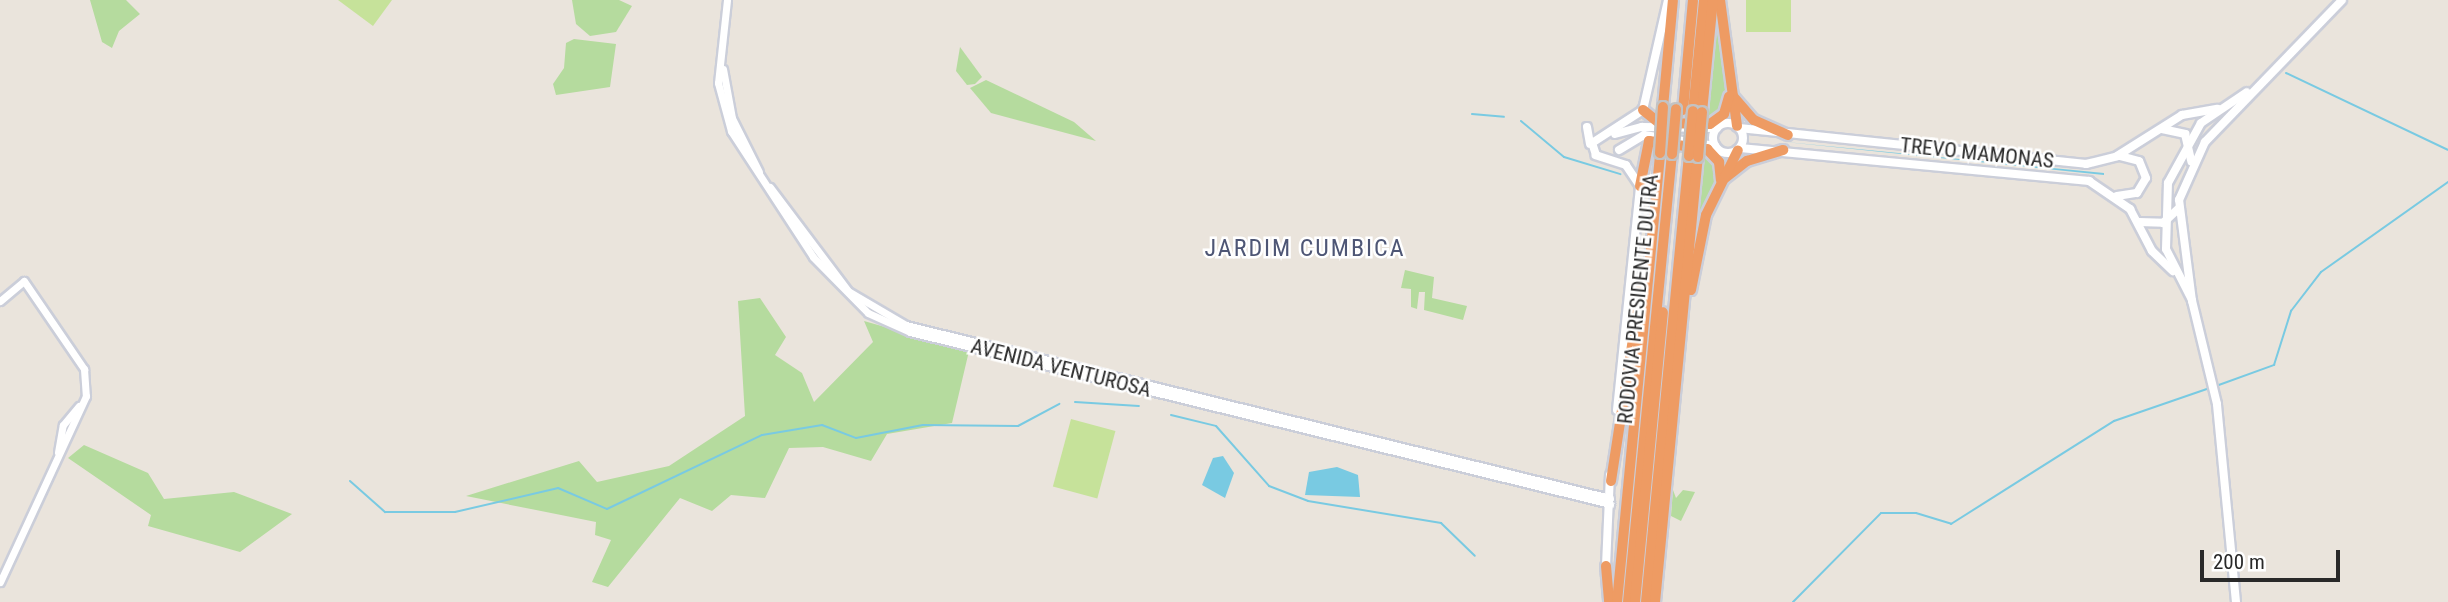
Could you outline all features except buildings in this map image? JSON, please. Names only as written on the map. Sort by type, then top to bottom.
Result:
[{"type":"highway","name":"RODOVIA PRESIDENTE DUTRA","points":[[1617,602],[1673,0]]},
{"type":"highway","name":"RODOVIA PRESIDENTE DUTRA","points":[[1686,0],[1689,110]]},
{"type":"highway","name":"RODOVIA PRESIDENTE DUTRA","points":[[1635,602],[1689,110],[1693,0]]},
{"type":"highway","points":[[1646,602],[1684,156],[1704,0]]},
{"type":"highway","points":[[1689,110],[1713,0]]},
{"type":"highway","points":[[1720,0],[1729,89],[1738,127]]},
{"type":"highway","points":[[1643,110],[1659,124],[1710,124],[1726,110],[1729,89]]},
{"type":"highway","points":[[1729,89],[1754,120],[1788,135]]},
{"type":"highway","points":[[1640,186],[1649,141],[1707,149],[1721,165],[1720,183]]},
{"type":"highway","points":[[1679,347],[1706,215],[1739,149]]},
{"type":"highway","points":[[1720,183],[1747,161],[1783,150]]},
{"type":"highway","name":"RODOVIA PRESIDENTE DUTRA","points":[[1628,602],[1684,156]]},
{"type":"highway","points":[[1655,602],[1679,347],[1684,156]]},
{"type":"highway","points":[[1611,481],[1654,223]]},
{"type":"highway","points":[[1606,566],[1609,602]]},
{"type":"main road","points":[[1611,133],[1643,110],[1662,43],[1668,0]]},
{"type":"main road","points":[[2191,163],[2255,87],[2342,0]]},
{"type":"main road","points":[[2192,300],[2173,271],[2163,223],[2168,183],[2189,138],[2217,110],[2255,87]]},
{"type":"main road","name":"TREVO MAMONAS","points":[[1738,127],[1788,135],[2079,163],[2117,156],[2189,112],[2217,110]]},
{"type":"main road","points":[[1587,127],[1593,148],[1630,168],[1640,186],[1611,481],[1606,566]]},
{"type":"main road","points":[[1593,148],[1595,137],[1642,127],[1738,127],[1739,149],[1725,153],[1715,146],[1644,135],[1610,158]]},
{"type":"main road","points":[[1715,146],[1717,128]]},
{"type":"main road","points":[[2157,130],[2178,129],[2189,138],[2191,163],[2179,208],[2192,300],[2214,387],[2236,602]]},
{"type":"main road","points":[[1611,133],[1619,150]]},
{"type":"main road","name":"TREVO MAMONAS","points":[[1739,149],[1783,150],[2076,178],[2117,196],[2139,222],[2152,251],[2173,271]]},
{"type":"main road","points":[[2117,156],[2138,161],[2146,178],[2137,194],[2117,196]]},
{"type":"main road","points":[[2139,222],[2163,223],[2179,208]]},
{"type":"street","name":"AVENIDA VENTUROSA","points":[[730,0],[723,76],[737,131],[817,254],[869,308],[913,327],[1610,501]]},
{"type":"street","points":[[0,582],[86,397],[84,369],[23,281],[14,293]]},
{"type":"street","points":[[0,301],[14,293],[30,291]]},
{"type":"green space","points":[[90,0],[126,0],[140,14],[119,31],[112,48],[102,42]]},
{"type":"green space","points":[[338,0],[392,0],[373,26]]},
{"type":"green space","points":[[572,0],[619,0],[632,6],[616,32],[590,36],[576,24]]},
{"type":"green space","points":[[1746,0],[1791,0],[1791,32],[1746,32]]},
{"type":"green space","points":[[1717,12],[1727,97],[1724,108],[1707,121]]},
{"type":"green space","points":[[574,39],[616,44],[610,87],[556,95],[553,84],[564,68],[566,43]]},
{"type":"green space","points":[[960,47],[982,77],[975,84],[967,85],[956,71]]},
{"type":"green space","points":[[986,80],[1074,122],[1096,141],[991,113],[970,88]]},
{"type":"green space","points":[[1704,152],[1719,174],[1691,278],[1699,191]]},
{"type":"green space","points":[[1405,270],[1434,277],[1432,298],[1467,306],[1463,320],[1424,310],[1425,292],[1419,292],[1417,309],[1411,307],[1411,289],[1401,288]]},
{"type":"green space","points":[[760,298],[786,337],[775,355],[802,373],[814,402],[873,342],[864,321],[969,351],[952,423],[887,434],[871,461],[823,447],[789,448],[765,498],[731,495],[712,511],[680,498],[608,587],[592,582],[611,540],[595,535],[596,522],[466,496],[579,461],[597,482],[669,466],[745,416],[738,301]]},
{"type":"green space","points":[[1071,419],[1115,431],[1097,499],[1053,487]]},
{"type":"green space","points":[[84,445],[148,473],[164,499],[234,492],[292,514],[240,552],[148,526],[151,515],[68,458]]},
{"type":"green space","points":[[1673,490],[1676,498],[1683,490],[1695,492],[1681,521],[1671,516]]},
{"type":"water","points":[[1765,140],[2104,173],[2104,175]]},
{"type":"water","points":[[1223,456],[1234,473],[1225,498],[1202,485],[1213,458]]},
{"type":"water","points":[[1337,467],[1358,475],[1360,497],[1305,495],[1309,472]]},
{"type":"waterway","points":[[2286,73],[2448,150]]},
{"type":"waterway","points":[[1472,114],[1504,117]]},
{"type":"waterway","points":[[1521,121],[1564,157],[1620,174]]},
{"type":"waterway","points":[[2216,386],[2274,365],[2291,311],[2321,272],[2448,182]]},
{"type":"waterway","points":[[1793,602],[1881,513],[1916,513],[1951,524],[2114,421],[2210,388]]},
{"type":"waterway","points":[[1075,402],[1139,406]]},
{"type":"waterway","points":[[350,481],[385,512],[455,512],[558,488],[607,509],[762,435],[822,425],[856,438],[923,425],[1018,426],[1059,404]]},
{"type":"waterway","points":[[1171,415],[1216,426],[1269,486],[1308,501],[1441,523],[1475,556]]},
{"type":"district","name":"JARDIM CUMBICA","points":[[1305,249]]}]
